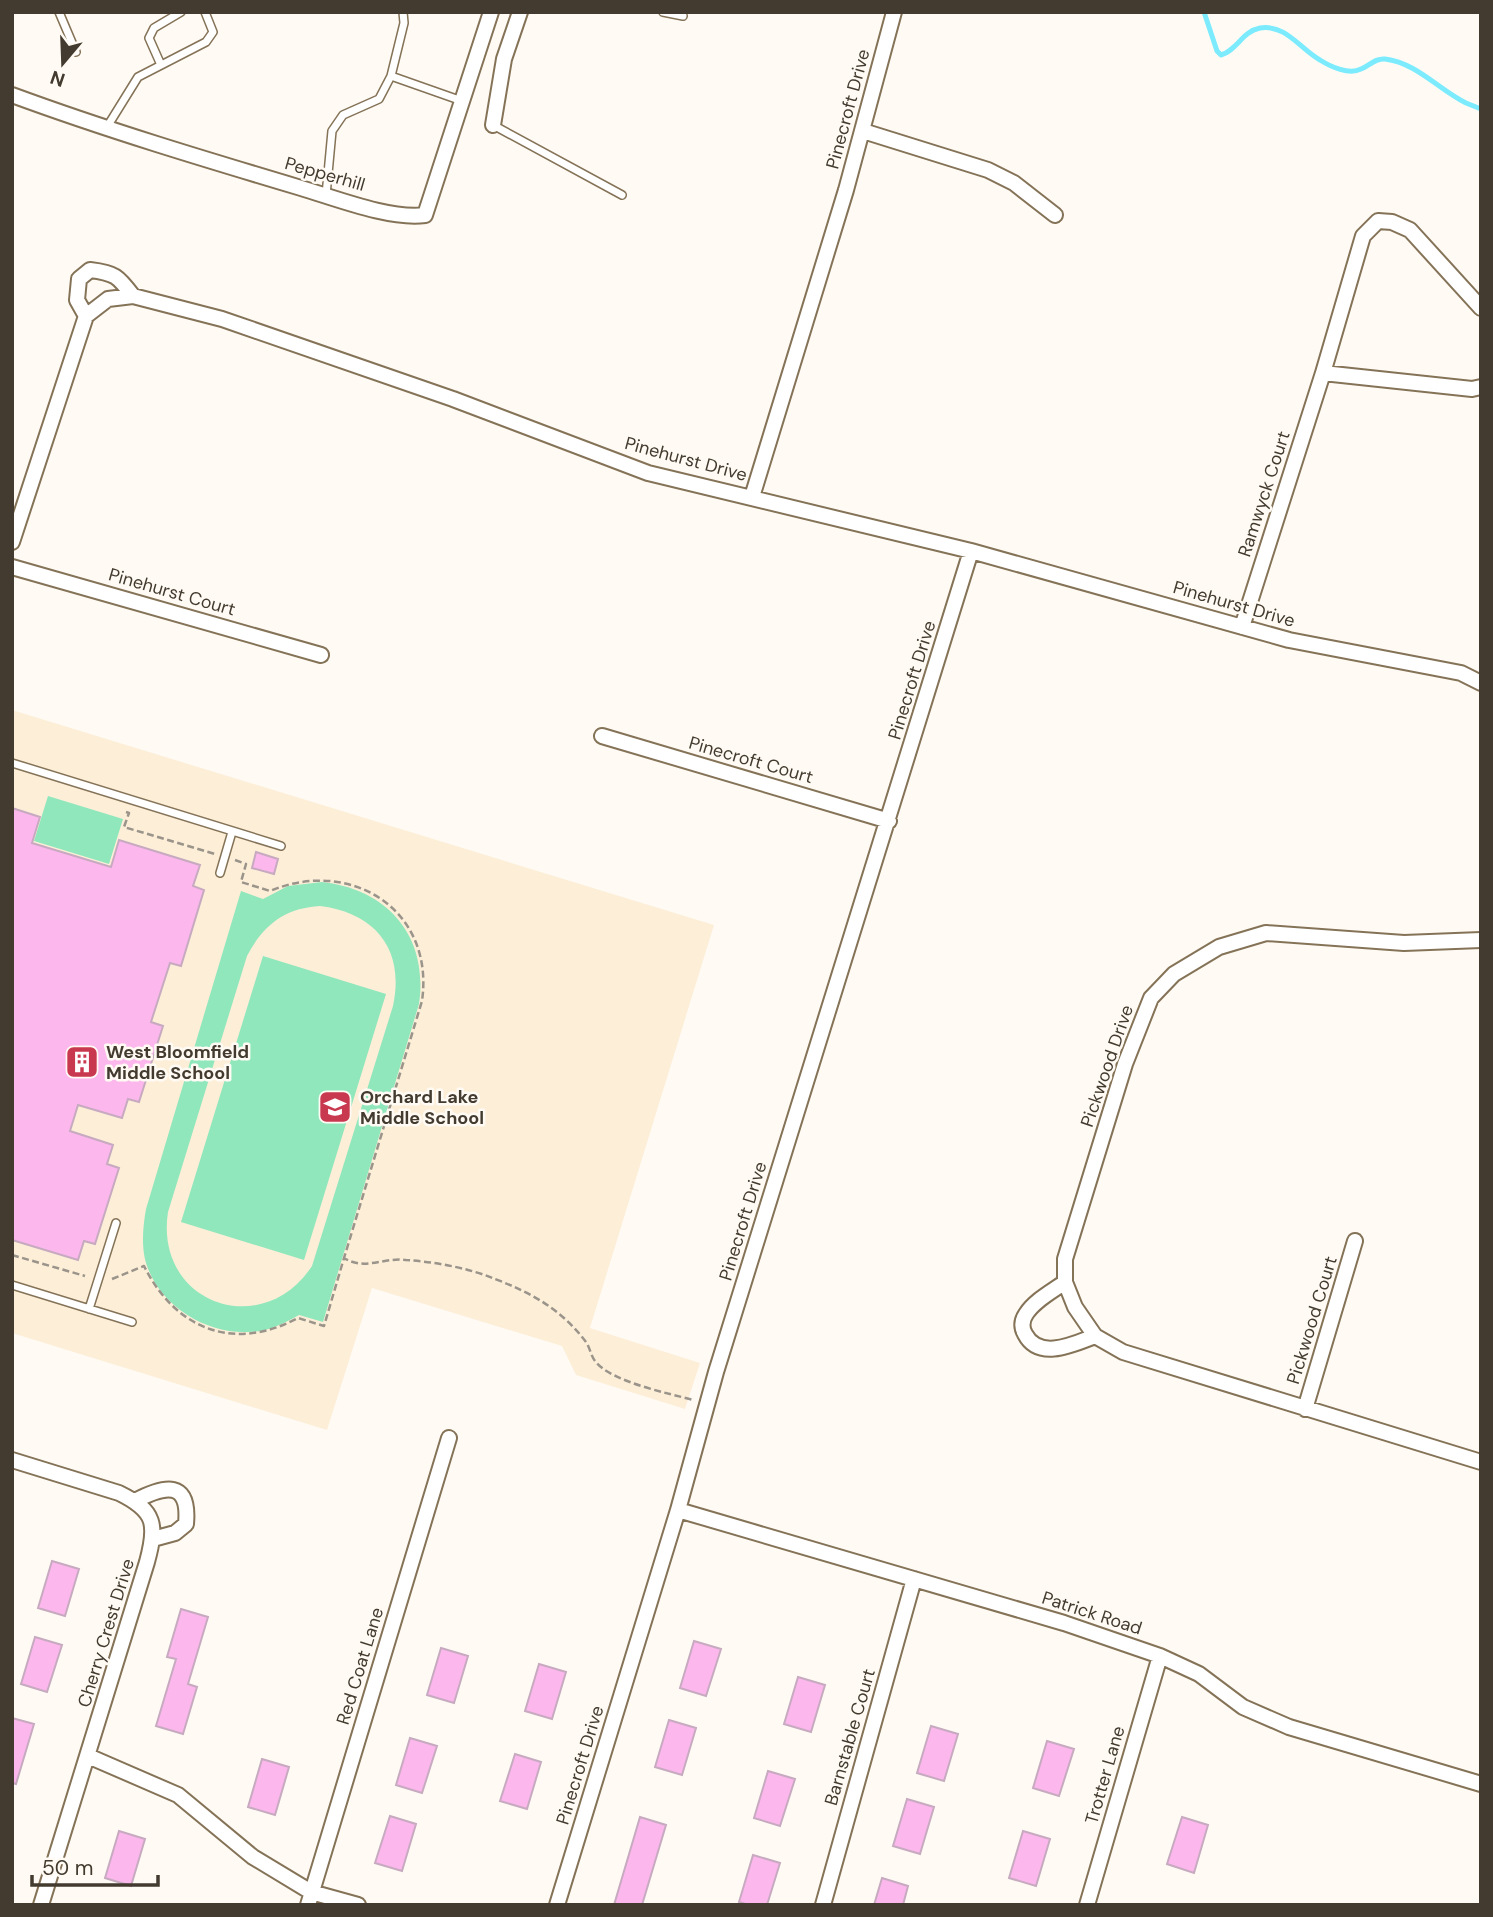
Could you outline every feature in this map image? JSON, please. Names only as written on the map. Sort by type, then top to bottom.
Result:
[{"type":"street","name":"Pepperhill","points":[[12,94],[107,128],[326,195],[411,217],[425,215],[491,12]]},
{"type":"street","points":[[493,125],[504,59],[520,12]]},
{"type":"street","name":"Pinecroft Drive","points":[[752,497],[863,131],[894,12]]},
{"type":"street","points":[[863,131],[988,170],[1014,183],[1055,215]]},
{"type":"street","name":"Ramwyck Court","points":[[1242,627],[1323,373],[1363,236],[1378,221],[1392,222],[1410,230],[1481,308]]},
{"type":"street","points":[[86,316],[77,300],[79,279],[90,270],[118,276],[133,296]]},
{"type":"street","points":[[12,542],[86,316],[108,299],[133,296]]},
{"type":"street","name":"Pinehurst Drive","points":[[133,296],[222,320],[427,390],[648,473],[971,551],[1289,640],[1461,673],[1481,683]]},
{"type":"street","points":[[1323,373],[1481,387]]},
{"type":"street","name":"Pinecroft Drive","points":[[557,1905],[678,1510],[707,1405],[971,551]]},
{"type":"street","name":"Pinehurst Court","points":[[12,567],[321,654]]},
{"type":"street","name":"Pinecroft Court","points":[[602,736],[889,821]]},
{"type":"street","name":"Pickwood Drive","points":[[1065,1282],[1065,1259],[1125,1064],[1151,998],[1174,974],[1219,947],[1266,933],[1404,943],[1481,940]]},
{"type":"street","name":"Pickwood Court","points":[[1305,1409],[1355,1241]]},
{"type":"street","points":[[1095,1336],[1075,1344],[1046,1349],[1035,1345],[1025,1335],[1022,1324],[1026,1314],[1038,1302],[1065,1282],[1075,1307],[1095,1336],[1123,1352],[1481,1462]]},
{"type":"street","name":"Red Coat Lane","points":[[310,1898],[449,1438]]},
{"type":"street","points":[[12,1460],[119,1493],[135,1501],[149,1514],[154,1525],[153,1539],[175,1533],[187,1524],[188,1509],[185,1499],[174,1490],[163,1488],[135,1501]]},
{"type":"street","name":"Patrick Road","points":[[678,1510],[1064,1623],[1160,1656],[1199,1674],[1243,1707],[1289,1727],[1481,1784]]},
{"type":"street","name":"Cherry Crest Drive","points":[[41,1905],[153,1539]]},
{"type":"street","name":"Barnstable Court","points":[[822,1905],[914,1579]]},
{"type":"street","name":"Trotter Lane","points":[[1087,1905],[1160,1656]]},
{"type":"street","points":[[88,1756],[178,1795],[253,1857],[310,1898],[358,1905]]},
{"type":"lane","points":[[59,12],[76,52]]},
{"type":"lane","points":[[161,65],[149,38],[154,29],[181,12]]},
{"type":"lane","points":[[107,128],[138,77],[206,41],[214,32],[205,12]]},
{"type":"lane","points":[[326,195],[332,131],[343,115],[379,99],[391,76],[404,23],[402,12]]},
{"type":"lane","points":[[663,12],[683,16]]},
{"type":"lane","points":[[391,76],[463,101]]},
{"type":"lane","points":[[493,125],[622,195]]},
{"type":"lane","points":[[12,763],[281,846]]},
{"type":"lane","points":[[220,873],[232,832]]},
{"type":"lane","points":[[89,1309],[116,1223]]},
{"type":"lane","points":[[12,1285],[132,1322]]},
{"type":"path","points":[[12,1255],[109,1280],[144,1266],[155,1289],[184,1317],[204,1327],[228,1333],[256,1335],[280,1328],[298,1318],[324,1326],[422,1001],[424,969],[413,934],[401,917],[373,892],[353,884],[318,879],[287,883],[270,891],[241,881],[246,864],[124,827],[129,813],[116,809]]},
{"type":"path","points":[[344,1258],[359,1265],[404,1259],[487,1275],[527,1291],[561,1314],[588,1344],[595,1361],[614,1376],[707,1405]]},
{"type":"shaded area","name":"Orchard Lake Middle School","points":[[12,710],[714,925],[590,1328],[700,1363],[685,1409],[576,1375],[562,1346],[372,1288],[327,1430],[12,1333]]},
{"type":"green space","points":[[48,796],[123,819],[109,864],[34,841]]},
{"type":"green space","points":[[322,882],[346,887],[384,906],[399,920],[410,938],[417,958],[420,980],[419,1004],[323,1322],[299,1315],[262,1331],[232,1331],[200,1322],[173,1304],[161,1292],[152,1278],[144,1256],[144,1222],[241,891],[263,899],[288,886]],"holes":[[[320,906],[340,910],[371,926],[382,938],[395,968],[396,986],[393,1006],[312,1266],[291,1289],[266,1302],[241,1306],[216,1302],[194,1289],[178,1270],[168,1244],[168,1212],[247,956],[268,927],[296,910]]]},
{"type":"green space","points":[[263,956],[386,994],[304,1260],[181,1222]]},
{"type":"building","name":"West Bloomfield Middle School","points":[[12,808],[40,817],[32,843],[111,867],[119,840],[200,865],[193,886],[204,890],[181,966],[170,963],[151,1022],[163,1026],[139,1102],[128,1099],[122,1118],[78,1105],[70,1131],[113,1145],[107,1164],[119,1168],[95,1244],[84,1241],[78,1260],[12,1240]]},
{"type":"building","points":[[256,852],[278,859],[274,874],[252,868]]},
{"type":"building","points":[[52,1561],[79,1569],[65,1616],[38,1608]]},
{"type":"building","points":[[181,1609],[208,1617],[188,1684],[197,1687],[183,1734],[156,1726],[176,1659],[167,1657]]},
{"type":"building","points":[[35,1637],[62,1645],[47,1692],[21,1684]]},
{"type":"building","points":[[694,1641],[721,1649],[706,1696],[680,1688]]},
{"type":"building","points":[[441,1648],[468,1656],[454,1703],[427,1695]]},
{"type":"building","points":[[539,1664],[566,1672],[552,1719],[525,1711]]},
{"type":"building","points":[[798,1677],[825,1685],[811,1732],[784,1724]]},
{"type":"building","points":[[12,1718],[34,1724],[16,1784],[12,1783]]},
{"type":"building","points":[[669,1720],[696,1728],[682,1775],[655,1767]]},
{"type":"building","points":[[931,1726],[958,1734],[944,1781],[917,1773]]},
{"type":"building","points":[[410,1738],[437,1746],[422,1793],[396,1785]]},
{"type":"building","points":[[1047,1741],[1074,1749],[1059,1796],[1033,1788]]},
{"type":"building","points":[[515,1754],[541,1762],[527,1809],[500,1801]]},
{"type":"building","points":[[262,1759],[289,1767],[275,1815],[248,1807]]},
{"type":"building","points":[[768,1771],[795,1779],[780,1826],[754,1818]]},
{"type":"building","points":[[907,1799],[934,1807],[920,1854],[893,1846]]},
{"type":"building","points":[[390,1816],[416,1824],[402,1871],[375,1863]]},
{"type":"building","points":[[640,1817],[666,1825],[642,1905],[614,1905]]},
{"type":"building","points":[[1182,1817],[1208,1825],[1194,1873],[1167,1864]]},
{"type":"building","points":[[119,1831],[145,1839],[131,1886],[105,1878]]},
{"type":"building","points":[[1023,1831],[1050,1839],[1036,1886],[1009,1878]]},
{"type":"building","points":[[753,1855],[780,1863],[767,1905],[739,1902]]},
{"type":"building","points":[[882,1878],[908,1886],[903,1905],[874,1905]]},
{"type":"waterway","points":[[1204,12],[1217,51],[1221,55],[1254,30],[1269,28],[1285,33],[1313,55],[1340,69],[1356,71],[1381,59],[1397,62],[1418,71],[1456,98],[1481,109]]},
{"type":"place","name":"West Bloomfield Middle School","points":[[82,1062]]},
{"type":"place","name":"Orchard Lake Middle School","points":[[335,1107]]}]
